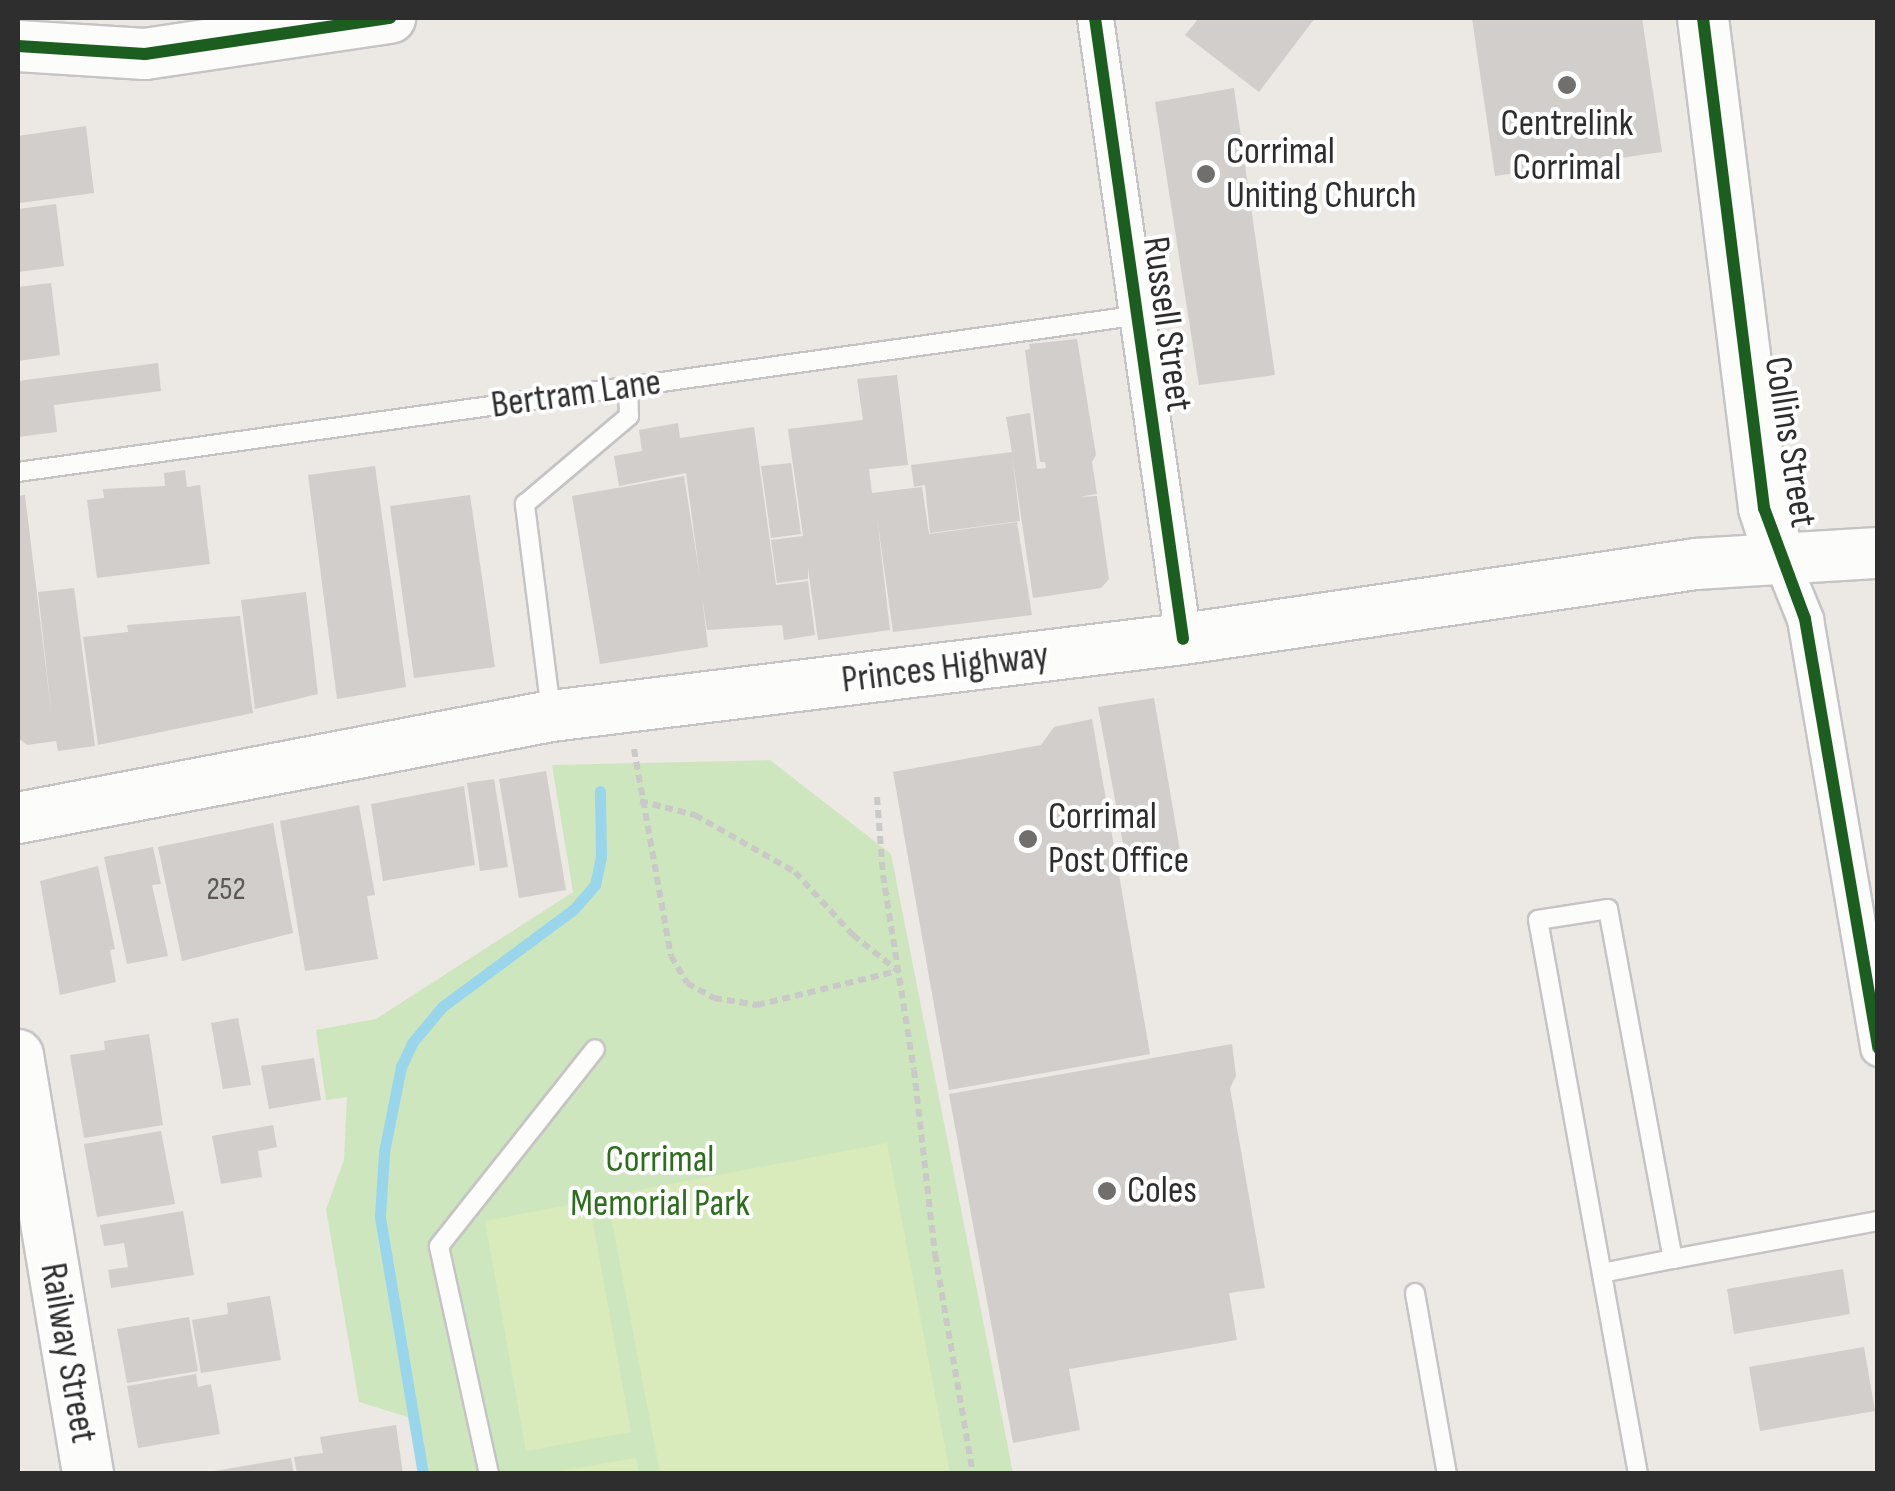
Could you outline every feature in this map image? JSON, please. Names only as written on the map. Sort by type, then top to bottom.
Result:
[{"type":"main road","points":[[20,36],[145,54],[390,18]]},
{"type":"main road","name":"Collins Street","points":[[1702,18],[1764,508],[1780,557]]},
{"type":"main road","name":"Princes Highway","points":[[18,818],[551,716],[1182,639],[1678,566],[1878,552]]},
{"type":"main road","name":"Railway Street","points":[[18,1055],[88,1474]]},
{"type":"street","name":"Russell Street","points":[[1095,18],[1182,639]]},
{"type":"street","name":"Collins Street","points":[[1780,557],[1805,619],[1878,1048]]},
{"type":"lane","name":"Bertram Lane","points":[[18,472],[1134,316]]},
{"type":"lane","points":[[551,716],[525,504],[629,416],[628,386]]},
{"type":"lane","points":[[1638,1474],[1538,920],[1608,908],[1674,1259]]},
{"type":"lane","points":[[489,1474],[439,1246],[594,1049]]},
{"type":"lane","points":[[1602,1273],[1878,1221]]},
{"type":"lane","points":[[1416,1293],[1447,1474]]},
{"type":"path","points":[[634,749],[670,956],[687,983],[714,998],[757,1004],[898,971]]},
{"type":"path","points":[[877,797],[935,1254],[973,1474]]},
{"type":"path","points":[[640,801],[695,815],[795,872],[853,935],[898,971]]},
{"type":"green space","name":"Corrimal Memorial Park","points":[[770,760],[891,854],[1013,1473],[420,1473],[408,1417],[359,1402],[326,1209],[344,1160],[347,1097],[326,1100],[316,1030],[376,1019],[573,892],[552,765]]},
{"type":"green space","points":[[887,1143],[950,1473],[660,1473],[607,1196]]},
{"type":"green space","points":[[589,1201],[631,1432],[526,1451],[485,1221]]},
{"type":"green space","points":[[636,1458],[639,1473],[547,1473]]},
{"type":"building","points":[[1199,18],[1315,18],[1259,92],[1185,35]]},
{"type":"building","name":"Centrelink Corrimal","points":[[1472,18],[1642,18],[1662,152],[1495,176]]},
{"type":"building","name":"Corrimal Uniting Church","points":[[1234,88],[1275,375],[1199,385],[1155,102]]},
{"type":"building","points":[[86,126],[94,193],[20,203],[18,136]]},
{"type":"building","points":[[56,204],[64,266],[19,272],[18,209]]},
{"type":"building","points":[[51,283],[60,355],[18,361],[18,287]]},
{"type":"building","points":[[1077,339],[1096,455],[1092,462],[1097,494],[1079,497],[1097,496],[1109,579],[1101,588],[1033,598],[1012,455],[1020,521],[930,533],[925,485],[914,487],[911,465],[1012,452],[1006,417],[1030,413],[1037,469],[1046,468],[1045,462],[1040,462],[1025,350],[1030,349],[1029,344]]},
{"type":"building","points":[[158,363],[161,391],[54,405],[57,432],[18,437],[18,381]]},
{"type":"building","points":[[897,375],[908,465],[869,469],[872,493],[922,487],[929,534],[1017,522],[1032,615],[893,632],[877,518],[890,630],[818,640],[808,568],[808,579],[777,583],[771,540],[803,536],[788,429],[863,420],[857,379]]},
{"type":"building","points":[[678,423],[680,438],[754,427],[776,585],[808,581],[815,635],[784,640],[782,625],[707,630],[702,596],[708,647],[600,664],[572,496],[684,476],[700,578],[686,473],[619,486],[614,456],[642,451],[639,430]]},
{"type":"building","points":[[791,463],[801,534],[771,538],[761,466]]},
{"type":"building","points":[[375,466],[406,687],[337,699],[308,475]]},
{"type":"building","points":[[185,470],[187,487],[200,485],[210,564],[97,578],[87,500],[104,498],[103,489],[165,486],[164,473]]},
{"type":"building","points":[[25,495],[52,718],[38,592],[74,588],[95,746],[58,751],[56,741],[27,745],[18,738],[18,496]]},
{"type":"building","points":[[470,495],[495,667],[414,678],[390,506]]},
{"type":"building","points":[[306,592],[318,694],[255,709],[241,600]]},
{"type":"building","points":[[240,616],[253,713],[98,745],[83,637],[128,632],[127,625]]},
{"type":"building","points":[[1154,698],[1182,862],[1128,871],[1098,707]]},
{"type":"building","points":[[1092,719],[1150,1054],[949,1090],[893,772],[1041,745],[1054,727]]},
{"type":"building","points":[[546,771],[566,890],[519,898],[499,779]]},
{"type":"building","points":[[494,779],[508,867],[480,871],[467,783]]},
{"type":"building","points":[[464,786],[475,865],[383,881],[371,804]]},
{"type":"building","points":[[359,805],[375,895],[367,896],[378,959],[305,971],[280,821]]},
{"type":"building","points":[[273,823],[293,933],[182,961],[158,847]]},
{"type":"building","points":[[153,847],[161,884],[152,885],[168,956],[127,964],[104,857]]},
{"type":"building","points":[[98,866],[115,949],[110,950],[116,982],[60,995],[40,881]]},
{"type":"building","points":[[238,1018],[251,1085],[223,1089],[211,1023]]},
{"type":"building","points":[[149,1034],[163,1125],[84,1138],[70,1055],[105,1050],[104,1041]]},
{"type":"building","name":"Coles","points":[[1232,1044],[1236,1076],[1230,1088],[1265,1288],[1229,1293],[1237,1340],[1069,1369],[1080,1430],[1013,1443],[949,1094]]},
{"type":"building","points":[[314,1058],[321,1100],[269,1109],[261,1066]]},
{"type":"building","points":[[273,1125],[277,1147],[258,1151],[262,1177],[221,1184],[212,1136]]},
{"type":"building","points":[[161,1131],[175,1204],[97,1217],[84,1144]]},
{"type":"building","points":[[183,1211],[194,1275],[111,1288],[108,1270],[128,1267],[124,1243],[104,1246],[100,1225]]},
{"type":"building","points":[[1843,1269],[1850,1314],[1734,1334],[1727,1289]]},
{"type":"building","points":[[270,1296],[281,1360],[201,1373],[192,1320],[228,1314],[227,1303]]},
{"type":"building","points":[[189,1317],[198,1371],[127,1383],[117,1329]]},
{"type":"building","points":[[1864,1347],[1875,1411],[1760,1431],[1749,1367]]},
{"type":"building","points":[[196,1374],[198,1387],[211,1384],[220,1434],[138,1448],[127,1386]]},
{"type":"building","points":[[396,1425],[403,1474],[297,1474],[294,1457],[323,1453],[320,1437]]},
{"type":"building","points":[[291,1458],[294,1474],[214,1474],[214,1471]]},
{"type":"waterway","points":[[423,1474],[380,1216],[384,1152],[401,1067],[412,1043],[442,1007],[574,909],[595,885],[601,857],[600,791]]},
{"type":"cycle path","points":[[18,46],[145,54],[390,18]]},
{"type":"cycle path","points":[[1095,18],[1183,639]]},
{"type":"cycle path","points":[[1703,18],[1764,508],[1805,619],[1878,1048]]},
{"type":"place","name":"Centrelink Corrimal","points":[[1567,85]]},
{"type":"place","name":"Corrimal Uniting Church","points":[[1206,174]]},
{"type":"place","name":"Corrimal Post Office","points":[[1028,839]]},
{"type":"place","name":"Coles","points":[[1107,1191]]}]
